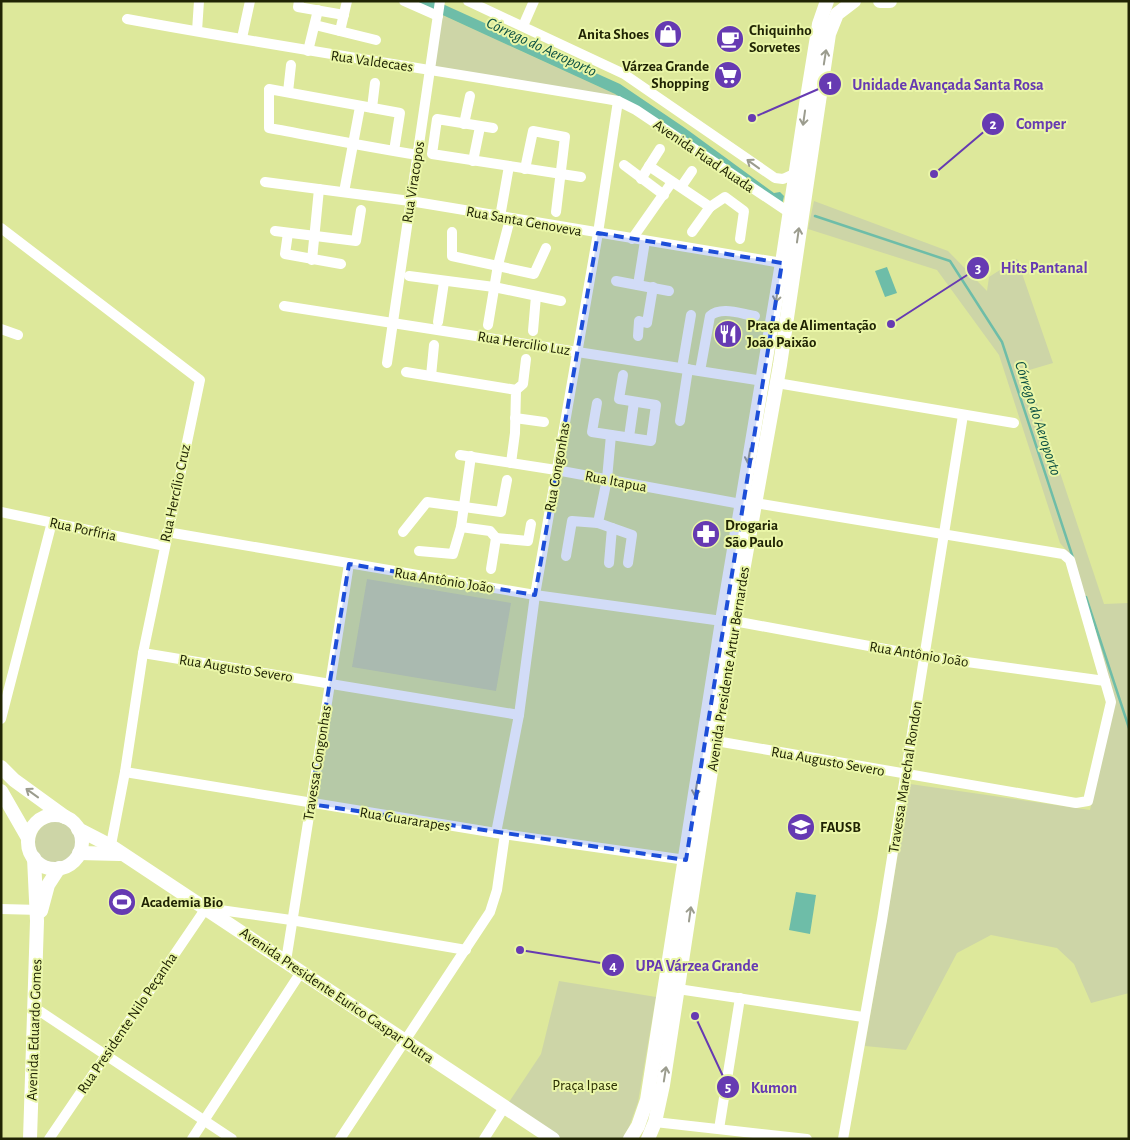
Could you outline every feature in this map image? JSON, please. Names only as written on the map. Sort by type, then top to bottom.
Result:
[{"type":"main road","name":"Avenida Presidente Artur Bernardes","points":[[770,382],[782,263],[816,39],[827,1]]},
{"type":"main road","name":"Avenida Presidente Artur Bernardes","points":[[630,1139],[647,1100],[686,860],[829,34],[837,14],[854,1]]},
{"type":"main road","points":[[880,1],[890,1]]},
{"type":"main road","name":"Avenida Presidente Artur Bernardes","points":[[648,1139],[655,1122],[678,989],[716,741],[728,621]]},
{"type":"main road","points":[[1,767],[14,780],[65,817],[78,829],[81,845],[79,854],[67,866],[58,868],[45,866],[34,858],[28,846],[28,838],[38,820],[51,815],[65,817]]},
{"type":"main road","points":[[1,791],[28,838]]},
{"type":"main road","name":"Avenida Presidente Eurico Gaspar Dutra","points":[[78,829],[206,908],[553,1139]]},
{"type":"main road","points":[[79,854],[114,851]]},
{"type":"main road","name":"Avenida Eduardo Gomes","points":[[30,1139],[38,914],[34,858]]},
{"type":"main road","points":[[38,914],[48,885],[58,868]]},
{"type":"street","points":[[196,31],[199,1]]},
{"type":"street","points":[[242,38],[250,1]]},
{"type":"street","points":[[300,1],[298,7],[344,15]]},
{"type":"street","points":[[340,31],[347,1]]},
{"type":"street","points":[[404,1],[438,16]]},
{"type":"street","name":"Rua Viracopos","points":[[387,363],[440,1]]},
{"type":"street","name":"Avenida Fuad Auada","points":[[468,1],[624,74],[768,175],[783,179],[796,173]]},
{"type":"street","points":[[523,26],[534,1]]},
{"type":"street","points":[[308,52],[318,10]]},
{"type":"street","name":"Rua Valdecaes","points":[[127,19],[242,38],[308,52],[430,69],[618,101]]},
{"type":"street","points":[[315,25],[376,40]]},
{"type":"street","points":[[288,92],[291,66]]},
{"type":"street","points":[[372,108],[375,82]]},
{"type":"street","points":[[394,151],[400,113],[269,89],[269,128],[353,144],[394,151],[418,155]]},
{"type":"street","points":[[464,124],[470,96]]},
{"type":"street","name":"Avenida Fuad Auada","points":[[618,101],[636,110],[790,213]]},
{"type":"street","name":"Rua Congonhas","points":[[340,1139],[404,1040],[466,950],[493,904],[501,834],[536,595],[576,351],[598,233],[618,101]]},
{"type":"street","points":[[344,192],[360,107]]},
{"type":"street","points":[[493,128],[437,119],[432,154],[581,177]]},
{"type":"street","points":[[473,160],[480,127]]},
{"type":"street","points":[[525,168],[533,131],[564,136],[556,212]]},
{"type":"street","points":[[641,179],[660,149]]},
{"type":"street","points":[[624,165],[664,195]]},
{"type":"street","points":[[488,325],[505,218],[509,166]]},
{"type":"street","points":[[649,166],[710,207]]},
{"type":"street","points":[[632,239],[664,195],[692,171]]},
{"type":"street","name":"Rua Santa Genoveva","points":[[265,182],[410,201],[782,263]]},
{"type":"street","points":[[312,260],[319,189]]},
{"type":"street","points":[[692,232],[710,207],[725,197],[744,211],[740,239]]},
{"type":"street","points":[[275,230],[356,242],[361,210]]},
{"type":"street","name":"Rua Hercílio Cruz","points":[[1,228],[200,380],[142,653],[114,851]]},
{"type":"street","points":[[452,232],[452,256],[534,274],[546,248]]},
{"type":"street","points":[[288,233],[285,254],[341,264]]},
{"type":"street","points":[[638,284],[645,241]]},
{"type":"street","points":[[409,276],[494,287],[561,301]]},
{"type":"street","points":[[616,281],[669,290]]},
{"type":"street","points":[[438,322],[444,282]]},
{"type":"street","points":[[638,336],[638,322],[647,322],[653,287]]},
{"type":"street","points":[[533,331],[536,296]]},
{"type":"street","name":"Rua Hercilio Luz","points":[[284,306],[392,321],[1014,423]]},
{"type":"street","points":[[700,371],[710,316],[715,311],[721,310],[755,316]]},
{"type":"street","points":[[680,422],[691,315]]},
{"type":"street","points":[[1,329],[18,335]]},
{"type":"street","points":[[431,376],[434,345]]},
{"type":"street","points":[[511,463],[516,390],[523,384],[526,359]]},
{"type":"street","points":[[406,372],[516,390]]},
{"type":"street","points":[[597,403],[592,432],[651,440],[656,405],[619,399],[622,375]]},
{"type":"street","points":[[629,438],[634,402]]},
{"type":"street","name":"Travessa Marechal Rondon","points":[[843,1139],[906,774],[923,656],[963,415]]},
{"type":"street","points":[[515,418],[544,422]]},
{"type":"street","points":[[598,523],[607,479],[611,435]]},
{"type":"street","name":"Rua Itapua","points":[[464,508],[466,456],[748,504],[1055,552],[1070,560],[1112,702],[1088,801]]},
{"type":"street","points":[[403,532],[427,502],[501,512],[507,480]]},
{"type":"street","points":[[419,550],[453,554],[461,527],[464,508]]},
{"type":"street","name":"Rua Porfíria","points":[[1,512],[164,546]]},
{"type":"street","points":[[566,556],[572,521],[598,523],[632,535],[628,563]]},
{"type":"street","points":[[1,719],[52,522]]},
{"type":"street","points":[[461,527],[490,532],[496,538],[528,541],[531,524]]},
{"type":"street","points":[[608,563],[612,528]]},
{"type":"street","name":"Rua Antônio João","points":[[167,532],[536,595],[728,621],[923,656],[1105,681]]},
{"type":"street","points":[[491,569],[496,538]]},
{"type":"street","name":"Travessa Congonhas","points":[[286,961],[349,564]]},
{"type":"street","name":"Rua Augusto Severo","points":[[142,653],[519,715]]},
{"type":"street","name":"Rua Augusto Severo","points":[[716,741],[1076,803],[1088,801]]},
{"type":"street","name":"Rua Guararapes","points":[[125,772],[501,834],[686,860]]},
{"type":"street","points":[[206,908],[291,920],[466,950]]},
{"type":"street","name":"Rua Presidente Nilo Peçanha","points":[[49,1139],[206,908]]},
{"type":"street","points":[[1,909],[38,914]]},
{"type":"street","points":[[192,1139],[301,972]]},
{"type":"street","points":[[678,989],[863,1017]]},
{"type":"street","points":[[719,1129],[740,998]]},
{"type":"street","points":[[35,1008],[232,1139]]},
{"type":"street","points":[[484,1139],[505,1106]]},
{"type":"street","points":[[655,1122],[807,1139]]},
{"type":"highlighted area","points":[[598,233],[782,263],[686,860],[310,804],[349,564],[535,595]]},
{"type":"green space","points":[[442,15],[615,94],[782,205],[625,103],[434,67]]},
{"type":"green space","points":[[814,201],[948,251],[987,291],[989,277],[1017,259],[1053,363],[1026,371],[1104,604],[1129,603],[1129,993],[1091,1003],[1074,964],[1057,948],[991,935],[957,953],[906,1050],[865,1046],[910,784],[1090,810],[1114,700],[1071,556],[1060,543],[999,355],[937,270],[808,229]]},
{"type":"green space","points":[[367,579],[511,603],[496,691],[352,667]]},
{"type":"green space","points":[[57,821],[69,825],[75,831],[79,843],[75,855],[69,861],[57,865],[45,861],[39,855],[35,843],[39,831],[45,825]]},
{"type":"green space","name":"Praça Ipase","points":[[559,981],[656,997],[638,1102],[629,1127],[622,1139],[556,1139],[507,1105],[541,1054]]},
{"type":"water","points":[[412,1],[436,1],[620,84],[685,128],[774,193],[780,192],[784,196],[782,205],[615,94]]},
{"type":"water","points":[[887,267],[897,293],[885,297],[875,271]]},
{"type":"water","points":[[796,892],[816,895],[810,934],[789,930]]},
{"type":"waterway","name":"Córrego do Aeroporto","points":[[815,216],[950,261],[1002,342],[1073,558]]},
{"type":"waterway","name":"Córrego do Aeroporto","points":[[1086,597],[1129,728]]},
{"type":"place","name":"Anita Shoes","points":[[668,34]]},
{"type":"place","name":"Chiquinho Sorvetes","points":[[730,39]]},
{"type":"place","name":"Várzea Grande Shopping","points":[[728,75]]},
{"type":"place","name":"Unidade Avançada Santa Rosa","points":[[752,118]]},
{"type":"place","name":"Comper","points":[[934,174]]},
{"type":"place","name":"Hits Pantanal","points":[[891,324]]},
{"type":"place","name":"Praça de Alimentação João Paixão","points":[[728,334]]},
{"type":"place","name":"Drogaria São Paulo","points":[[706,534]]},
{"type":"place","name":"FAUSB","points":[[801,827]]},
{"type":"place","name":"Academia Bio","points":[[122,902]]},
{"type":"place","name":"UPA Várzea Grande","points":[[520,950]]},
{"type":"place","name":"Kumon","points":[[695,1016]]}]
